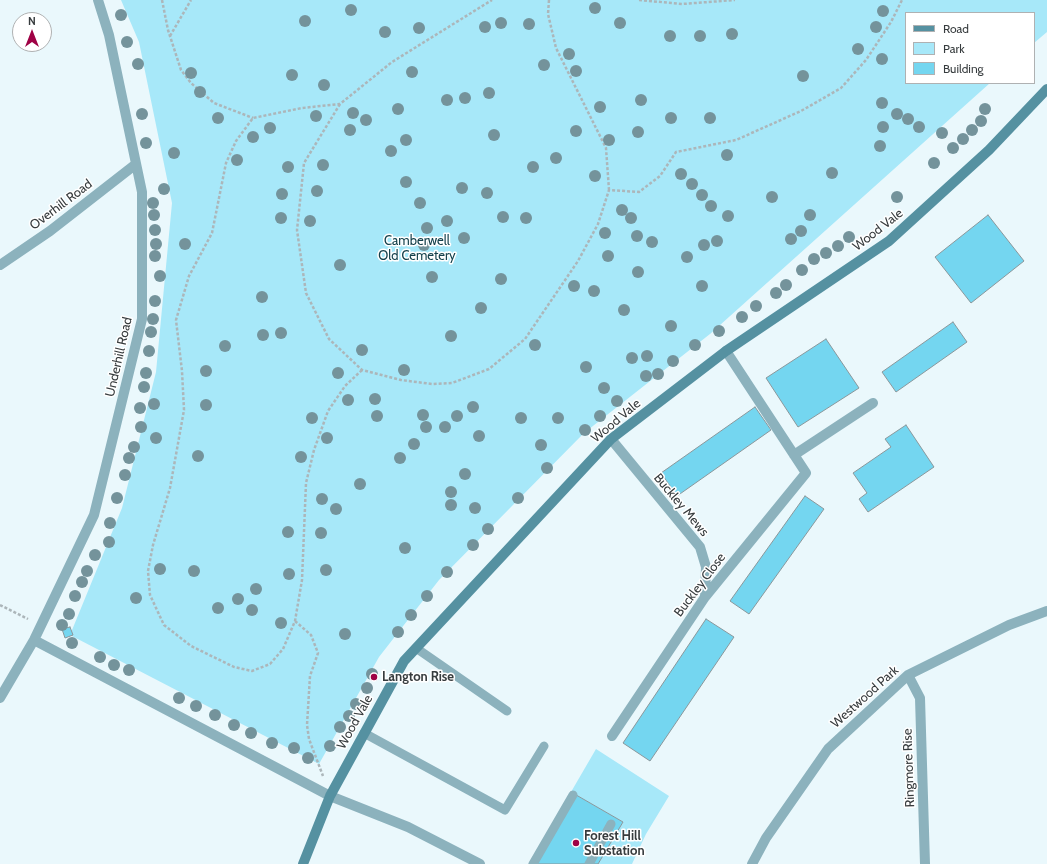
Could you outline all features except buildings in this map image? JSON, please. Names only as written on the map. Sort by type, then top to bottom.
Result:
[{"type":"street","name":"Underhill Road","points":[[0,698],[34,640],[94,516],[142,319],[142,192],[109,35],[98,0]]},
{"type":"street","name":"Wood Vale","points":[[303,864],[330,796],[404,661],[611,439],[726,351],[889,241],[989,150],[1047,89]]},
{"type":"street","name":"Overhill Road","points":[[0,265],[50,231],[136,164]]},
{"type":"street","name":"Buckley Close","points":[[612,736],[705,596],[806,473],[726,351]]},
{"type":"street","points":[[794,455],[873,403]]},
{"type":"street","name":"Buckley Mews","points":[[611,439],[700,547],[706,567],[705,596]]},
{"type":"street","name":"Westwood Park","points":[[752,864],[766,838],[828,749],[908,675],[1009,625],[1047,611]]},
{"type":"street","points":[[34,640],[330,796],[408,827],[480,864]]},
{"type":"street","name":"Ringmore Rise","points":[[908,675],[920,698],[925,864]]},
{"type":"lane","points":[[416,648],[508,711]]},
{"type":"lane","points":[[364,733],[505,810],[544,746]]},
{"type":"lane","points":[[533,864],[573,795]]},
{"type":"lane","points":[[589,864],[611,824]]},
{"type":"path","points":[[162,0],[170,36],[181,70],[191,83],[214,103],[253,118],[302,108],[340,104]]},
{"type":"path","points":[[170,36],[186,5],[187,0]]},
{"type":"path","points":[[186,5],[191,0]]},
{"type":"path","points":[[492,0],[392,62],[340,104],[304,162],[297,230],[306,293],[329,339],[362,370],[401,380],[432,384],[452,383],[489,369],[525,339],[578,262],[598,224],[609,190],[606,148],[556,48],[548,14],[549,0]]},
{"type":"path","points":[[639,0],[682,4],[735,0]]},
{"type":"path","points":[[609,190],[639,192],[660,176],[676,152],[736,140],[801,111],[841,88],[866,60],[891,22],[902,0]]},
{"type":"path","points":[[253,118],[236,141],[226,162],[212,232],[189,276],[176,320],[182,371],[184,410],[170,488],[153,545],[148,571],[150,595],[164,625],[191,646],[234,667],[252,671],[270,664],[283,649],[295,621],[302,580],[306,483],[314,450],[328,411],[345,386],[362,370]]},
{"type":"path","points":[[0,605],[41,626]]},
{"type":"path","points":[[295,621],[311,635],[318,653],[310,676],[307,725],[310,739],[330,796]]},
{"type":"green space","name":"Camberwell Old Cemetery","points":[[121,0],[1047,0],[1047,32],[1035,42],[1035,12],[905,12],[905,84],[989,84],[710,334],[584,433],[439,580],[379,657],[319,764],[70,635],[122,508],[156,372],[172,203],[139,42]]},
{"type":"green space","points":[[596,749],[669,796],[646,834],[632,864],[598,864],[623,822],[571,792]]},
{"type":"place","name":"Langton Rise","points":[[374,677]]},
{"type":"place","name":"Forest Hill Substation","points":[[576,843]]}]
